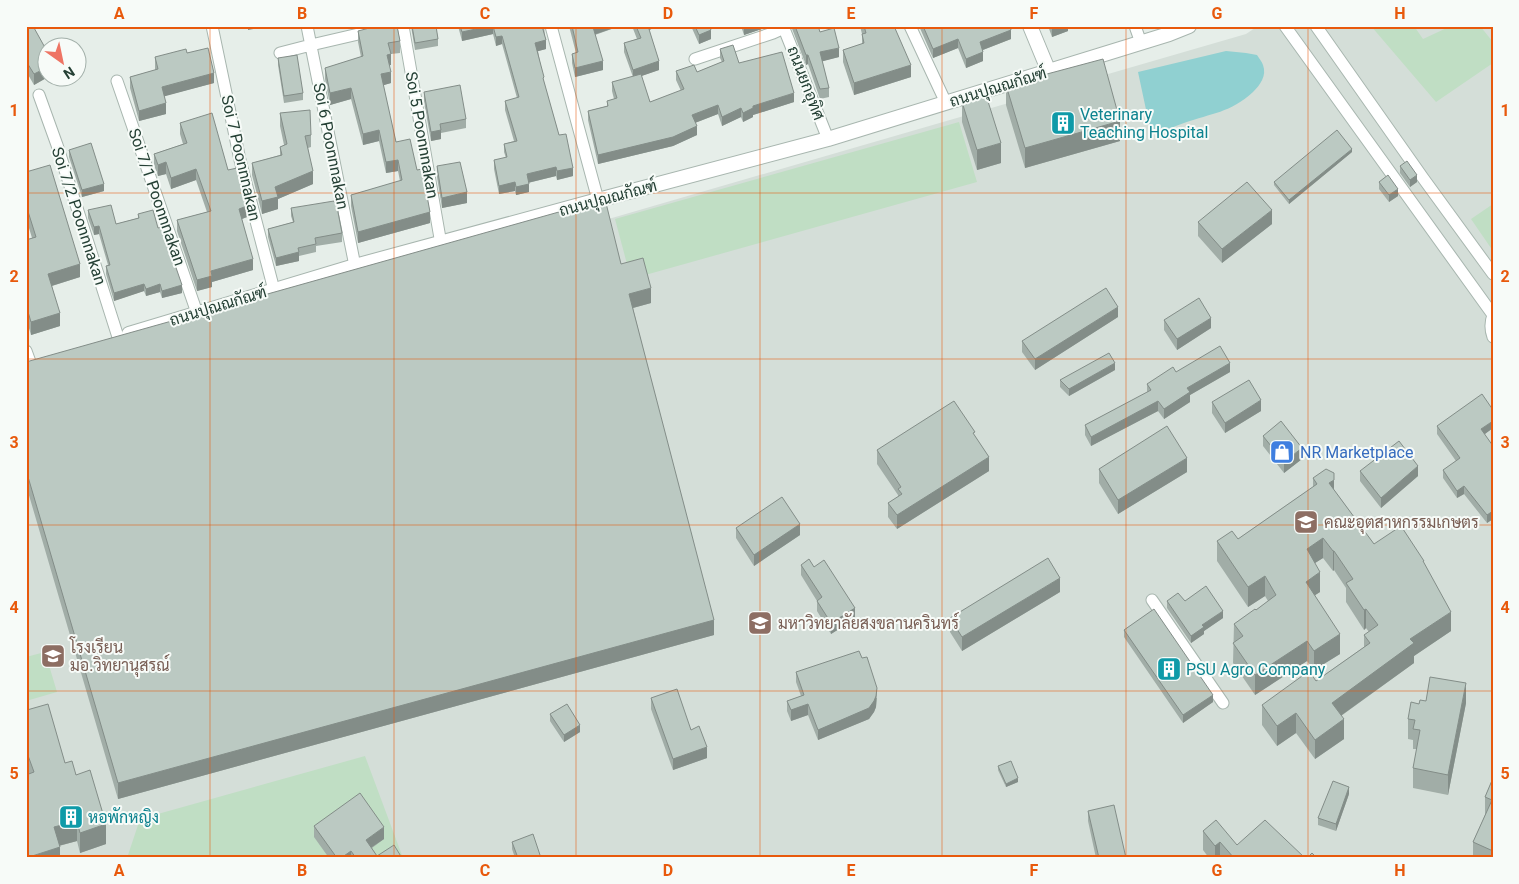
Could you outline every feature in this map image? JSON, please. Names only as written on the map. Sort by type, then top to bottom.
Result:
[{"type":"street","name":"Soi 7 Poonnnakan","points":[[212,26],[240,160],[274,290]]},
{"type":"street","name":"Soi 6 Poonnnakan","points":[[307,26],[355,266]]},
{"type":"street","points":[[280,53],[392,26]]},
{"type":"street","name":"Soi 5 Poonnnakan","points":[[403,26],[441,244]]},
{"type":"street","points":[[551,26],[598,200]]},
{"type":"street","points":[[910,26],[946,103]]},
{"type":"street","points":[[1030,26],[1049,72]]},
{"type":"street","points":[[1135,26],[1141,43]]},
{"type":"street","name":"ถนนปุณณกัณฑ์","points":[[113,338],[355,266],[828,139],[1049,72],[1189,26]]},
{"type":"street","points":[[1285,26],[1493,315],[1490,329],[1493,337]]},
{"type":"street","points":[[1316,26],[1422,178],[1493,274]]},
{"type":"street","points":[[695,59],[773,33],[784,27]]},
{"type":"street","name":"ถนนยกอุทิศ","points":[[784,27],[828,139]]},
{"type":"street","name":"Soi 7/1 Poonnnakan","points":[[118,81],[197,313]]},
{"type":"street","name":"Soi 7/2 Poonnnakan","points":[[39,95],[57,145],[113,338]]},
{"type":"street","points":[[28,359],[45,358]]},
{"type":"street","points":[[1152,600],[1223,703]]},
{"type":"shaded area","name":"มหาวิทยาลัยสงขลานครินทร์","points":[[1258,26],[1493,26],[1493,858],[26,858],[26,388],[1246,34]]},
{"type":"green space","points":[[1371,26],[1414,26],[1423,39],[1451,26],[1480,26],[1493,42],[1493,63],[1436,102]]},
{"type":"green space","points":[[959,122],[977,182],[631,279],[615,219]]},
{"type":"green space","points":[[1493,204],[1493,251],[1471,219]]},
{"type":"green space","points":[[45,652],[57,692],[26,701],[26,657]]},
{"type":"green space","points":[[365,756],[403,858],[127,858],[140,819]]},
{"type":"water","points":[[1226,51],[1257,55],[1263,64],[1264,73],[1256,89],[1245,99],[1220,112],[1151,133],[1138,72]]},
{"type":"building","points":[[33,26],[40,38],[38,38],[38,72],[34,74],[26,61],[26,27]]},
{"type":"building","points":[[377,26],[397,26],[400,41],[388,43],[391,54],[387,55],[391,72],[381,74],[396,142],[410,139],[417,170],[422,169],[430,212],[358,232],[351,195],[402,180],[398,160],[386,162],[379,130],[363,134],[351,88],[330,93],[325,68],[363,56],[358,31]]},
{"type":"building","points":[[412,26],[436,26],[438,39],[415,43]]},
{"type":"building","points":[[460,26],[490,26],[462,32]]},
{"type":"building","points":[[493,26],[542,26],[546,40],[535,43],[559,135],[566,134],[573,168],[557,171],[556,167],[527,174],[529,184],[516,187],[515,182],[499,186],[494,160],[507,157],[504,144],[517,141],[505,101],[519,97],[502,36],[496,37]]},
{"type":"building","points":[[572,26],[595,26],[593,27],[603,61],[575,68],[572,54],[578,52]]},
{"type":"building","points":[[636,26],[648,26],[659,61],[633,70],[624,43],[641,38]]},
{"type":"building","points":[[695,26],[709,26],[711,30],[699,35]]},
{"type":"building","points":[[795,26],[818,26],[820,32],[834,28],[839,48],[820,52],[829,88],[820,89]]},
{"type":"building","points":[[864,26],[894,26],[911,65],[854,83],[843,50],[864,43],[862,34],[866,33]]},
{"type":"building","points":[[923,26],[1010,26],[1011,30],[980,42],[983,52],[966,59],[958,39],[933,49]]},
{"type":"building","points":[[733,45],[739,63],[782,52],[794,93],[753,106],[753,108],[743,113],[741,108],[722,117],[718,105],[692,115],[697,126],[673,137],[598,155],[588,111],[608,106],[607,101],[617,98],[612,82],[641,74],[650,102],[684,89],[676,71],[694,65],[697,72],[724,61],[720,49]]},
{"type":"building","points":[[208,48],[214,73],[162,87],[166,103],[139,111],[130,77],[158,69],[155,57],[186,49],[187,53]]},
{"type":"building","points":[[297,55],[303,93],[284,96],[278,58]]},
{"type":"building","name":"Veterinary Teaching Hospital","points":[[1103,59],[1120,121],[1025,148],[1006,85]]},
{"type":"building","points":[[460,85],[466,119],[440,124],[441,130],[431,132],[424,92]]},
{"type":"building","points":[[986,95],[1001,143],[977,150],[962,102]]},
{"type":"building","points":[[310,110],[311,135],[305,136],[313,171],[275,187],[278,197],[262,201],[252,163],[282,155],[280,147],[287,144],[280,113]]},
{"type":"building","points":[[212,113],[228,170],[237,168],[247,206],[239,209],[253,259],[211,271],[212,276],[197,280],[177,220],[211,211],[196,169],[171,178],[166,162],[158,165],[154,154],[187,143],[180,123]]},
{"type":"building","points":[[1337,130],[1352,149],[1289,200],[1274,182]]},
{"type":"building","points":[[91,143],[104,184],[82,190],[69,150]]},
{"type":"building","points":[[1407,161],[1417,175],[1410,180],[1400,166]]},
{"type":"building","points":[[460,162],[467,192],[442,198],[437,166]]},
{"type":"building","points":[[50,165],[80,264],[48,274],[60,313],[31,322],[26,305],[26,240],[36,237],[26,205],[26,172]]},
{"type":"building","points":[[1388,175],[1398,189],[1389,195],[1379,182]]},
{"type":"building","points":[[1247,182],[1272,210],[1222,249],[1198,222]]},
{"type":"building","points":[[605,199],[621,264],[643,258],[651,288],[629,294],[714,620],[118,783],[26,470],[26,362]]},
{"type":"building","points":[[336,202],[342,233],[315,238],[316,244],[298,248],[299,252],[276,258],[268,229],[294,222],[291,208]]},
{"type":"building","points":[[111,205],[116,224],[139,218],[138,214],[153,210],[158,228],[162,227],[182,285],[162,291],[160,284],[146,289],[144,284],[114,293],[106,266],[110,265],[99,226],[94,227],[88,210]]},
{"type":"building","points":[[1106,288],[1118,307],[1035,359],[1022,341]]},
{"type":"building","points":[[1199,298],[1211,318],[1177,339],[1164,320]]},
{"type":"building","points":[[1220,346],[1230,363],[1187,388],[1190,392],[1164,409],[1158,401],[1091,437],[1085,425],[1151,390],[1147,384],[1173,367],[1176,372]]},
{"type":"building","points":[[1109,353],[1115,363],[1069,389],[1060,380]]},
{"type":"building","points":[[1249,380],[1261,400],[1225,423],[1212,402]]},
{"type":"building","points":[[1482,394],[1493,410],[1493,421],[1481,429],[1493,446],[1493,511],[1487,515],[1464,486],[1457,491],[1443,470],[1460,458],[1437,426]]},
{"type":"building","points":[[954,401],[989,457],[897,515],[888,503],[902,494],[898,489],[901,487],[877,450]]},
{"type":"building","points":[[1281,421],[1302,448],[1284,462],[1263,436]]},
{"type":"building","points":[[1167,426],[1187,458],[1118,500],[1099,469]]},
{"type":"building","points":[[1399,441],[1418,466],[1381,498],[1360,471]]},
{"type":"building","points":[[1326,469],[1334,473],[1334,480],[1329,483],[1374,544],[1401,526],[1424,561],[1451,612],[1410,639],[1414,643],[1332,703],[1344,719],[1315,740],[1296,713],[1277,726],[1262,705],[1309,671],[1316,681],[1370,643],[1364,635],[1378,625],[1366,609],[1364,610],[1346,583],[1353,579],[1323,538],[1307,549],[1320,572],[1306,582],[1340,634],[1314,651],[1307,641],[1255,675],[1233,643],[1243,636],[1234,624],[1276,595],[1265,576],[1248,587],[1217,541],[1232,531],[1238,539],[1317,484],[1313,478]]},
{"type":"building","points":[[782,497],[800,524],[754,555],[736,528]]},
{"type":"building","points":[[1048,558],[1060,578],[962,637],[950,618]]},
{"type":"building","points":[[809,559],[814,567],[824,560],[855,608],[831,623],[817,601],[822,597],[801,565]]},
{"type":"building","points":[[1206,586],[1223,611],[1202,625],[1204,627],[1191,636],[1167,601],[1178,593],[1185,601]]},
{"type":"building","name":"PSU Agro Company","points":[[1154,609],[1213,695],[1183,715],[1124,630]]},
{"type":"building","points":[[859,651],[862,658],[867,657],[877,688],[874,701],[869,708],[818,730],[808,704],[791,710],[787,701],[804,695],[796,672]]},
{"type":"building","points":[[1430,677],[1466,683],[1448,775],[1413,768],[1420,730],[1413,729],[1415,720],[1408,719],[1411,702],[1419,704],[1420,700],[1426,701]]},
{"type":"building","points":[[677,689],[691,730],[699,726],[707,747],[673,759],[651,698]]},
{"type":"building","points":[[48,704],[65,763],[72,761],[76,775],[90,770],[106,824],[80,833],[77,821],[54,827],[60,847],[26,858],[26,775],[34,772],[26,750],[26,709]]},
{"type":"building","points":[[567,704],[580,725],[564,735],[550,714]]},
{"type":"building","points":[[1011,761],[1018,778],[1006,784],[998,766]]},
{"type":"building","points":[[1493,778],[1493,851],[1473,842],[1492,800],[1485,797]]},
{"type":"building","points":[[1333,781],[1349,787],[1336,824],[1318,818]]},
{"type":"building","points":[[360,793],[384,827],[366,840],[377,856],[394,845],[402,858],[356,858],[351,851],[341,858],[337,858],[314,826]]},
{"type":"building","points":[[1114,805],[1126,858],[1099,858],[1088,811]]},
{"type":"building","points":[[1216,820],[1237,845],[1265,820],[1305,858],[1234,858],[1220,842],[1215,846],[1203,831]]},
{"type":"building","points":[[533,834],[541,858],[518,858],[512,842]]},
{"type":"building","points":[[1312,853],[1317,858],[1307,858]]},
{"type":"place","name":"Veterinary Teaching Hospital","points":[[1063,123]]},
{"type":"place","name":"NR Marketplace","points":[[1282,452]]},
{"type":"place","name":"คณะอุตสาหกรรมเกษตร","points":[[1306,522]]},
{"type":"place","name":"มหาวิทยาลัยสงขลานครินทร์","points":[[760,623]]},
{"type":"place","name":"โรงเรียน มอ.วิทยานุสรณ์","points":[[53,656]]},
{"type":"place","name":"PSU Agro Company","points":[[1169,669]]},
{"type":"place","name":"หอพักหญิง","points":[[71,817]]}]
